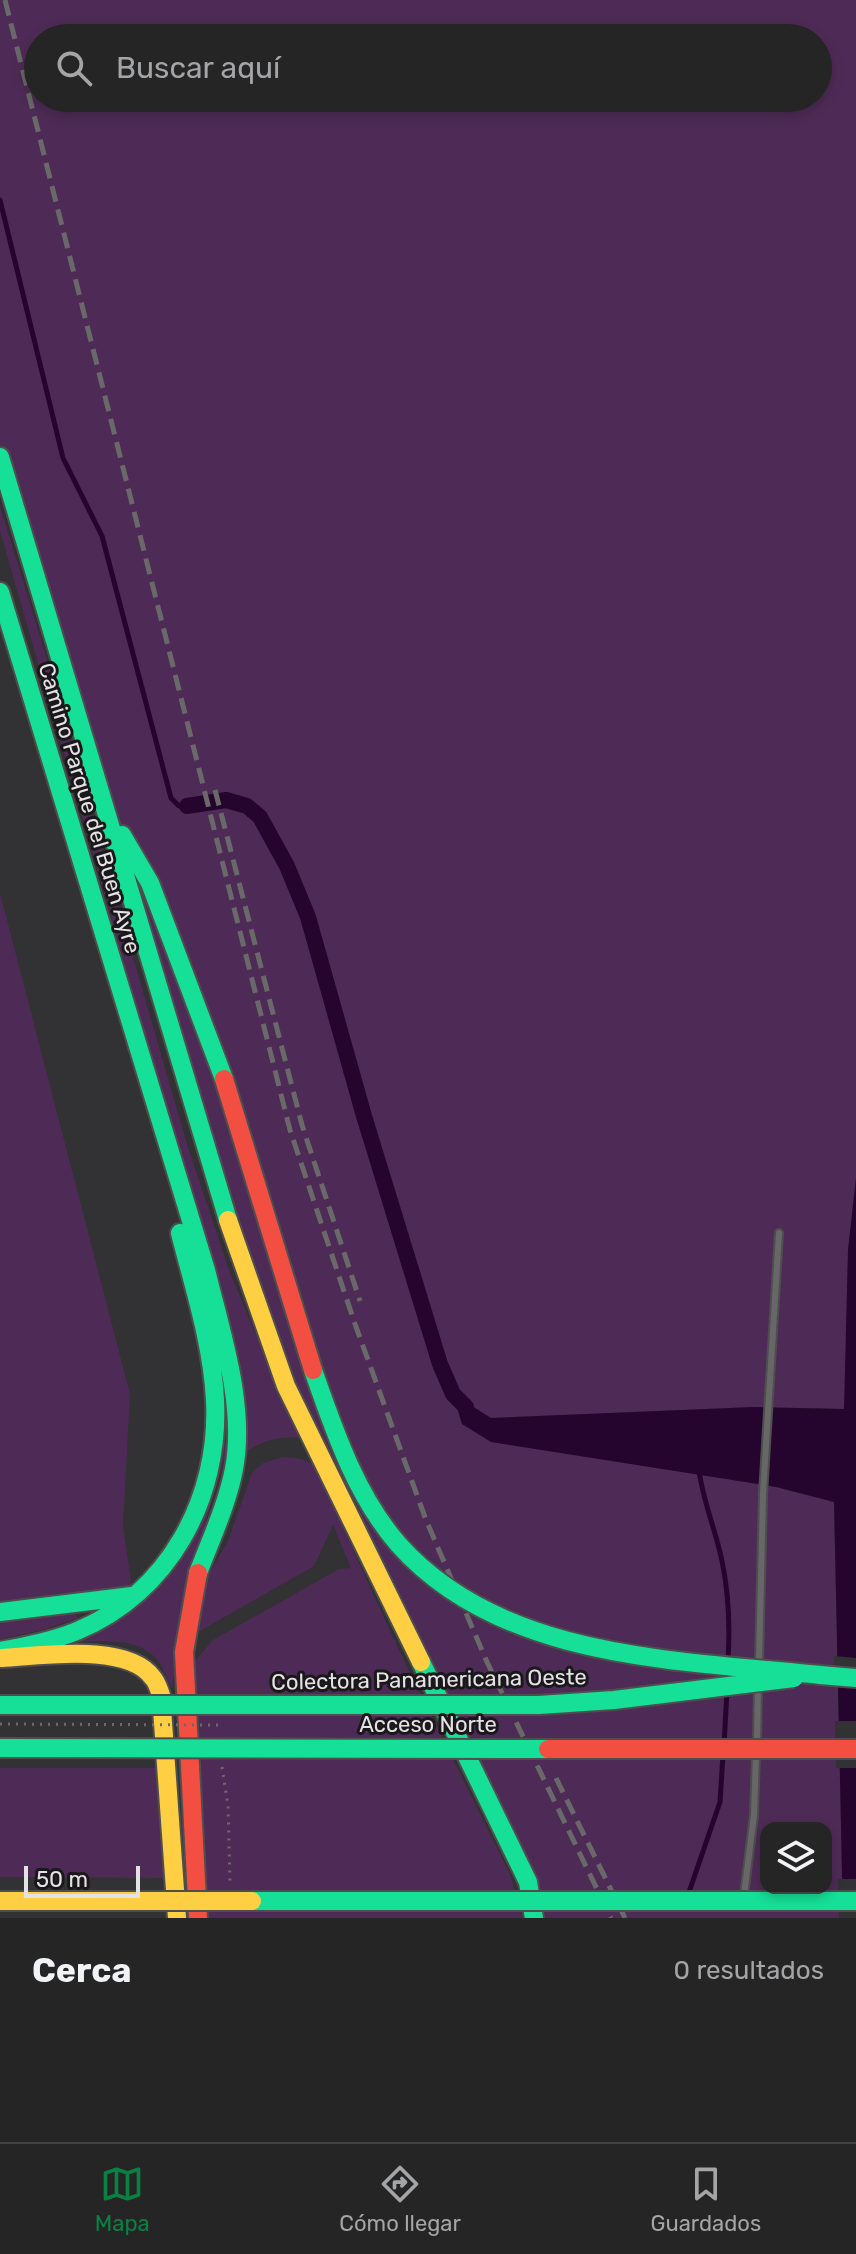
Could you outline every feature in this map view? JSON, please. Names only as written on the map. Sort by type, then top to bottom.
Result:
[{"type":"main road","name":"Camino Parque del Buen Ayre","points":[[0,457],[103,802]]},
{"type":"main road","name":"Camino Parque del Buen Ayre","points":[[0,592],[133,1038]]},
{"type":"main road","points":[[103,802],[150,883],[224,1079],[325,1406],[368,1498],[393,1538],[419,1566],[469,1603],[545,1632],[646,1655],[820,1675]]},
{"type":"main road","points":[[103,802],[223,1207],[286,1386],[524,1872],[533,1901],[534,1918]]},
{"type":"main road","points":[[0,1651],[78,1631],[133,1595],[180,1546],[195,1520],[209,1483],[216,1427],[208,1351],[133,1038]]},
{"type":"main road","points":[[133,1038],[218,1309],[236,1404],[234,1469],[196,1580],[184,1652],[198,1918]]},
{"type":"main road","points":[[0,1612],[133,1595]]},
{"type":"main road","points":[[0,1658],[113,1656],[137,1663],[148,1670],[157,1682],[161,1695],[177,1918]]},
{"type":"main road","name":"Colectora Panamericana Oeste","points":[[0,1705],[539,1705],[614,1700],[820,1675],[856,1678]]},
{"type":"main road","name":"Acceso Norte","points":[[0,1748],[856,1749]]},
{"type":"main road","points":[[0,1901],[856,1901]]},
{"type":"lane","points":[[743,1909],[755,1799],[763,1494],[779,1233]]},
{"type":"path","points":[[217,1716],[218,1731]]},
{"type":"path","points":[[0,1724],[219,1725]]},
{"type":"path","points":[[221,1761],[228,1806],[230,1890]]},
{"type":"shaded area","points":[[0,0],[856,0],[856,1178],[848,1250],[845,1409],[754,1407],[491,1418],[453,1395],[462,1424],[776,1487],[834,1502],[843,1918],[534,1918],[286,1386],[0,457]]},
{"type":"shaded area","points":[[0,506],[187,1144],[229,1270],[274,1377],[398,1648],[510,1874],[522,1918],[205,1918],[191,1666],[213,1640],[339,1569],[351,1568],[333,1525],[314,1566],[193,1635],[200,1590],[228,1541],[252,1473],[263,1463],[283,1457],[302,1459],[312,1464],[300,1438],[270,1440],[244,1453],[246,1424],[239,1358],[220,1280],[153,1063],[0,531]]},
{"type":"shaded area","points":[[0,893],[130,1394],[123,1525],[133,1595],[0,1612]]},
{"type":"shaded area","points":[[856,1178],[856,1918],[843,1918],[834,1502],[776,1487],[491,1442],[462,1424],[453,1394],[491,1418],[754,1407],[844,1409],[848,1250]]},
{"type":"shaded area","points":[[228,1400],[226,1454],[182,1603],[172,1689],[158,1661],[142,1648],[122,1642],[81,1642],[81,1639],[190,1539]]},
{"type":"shaded area","points":[[74,1611],[78,1618],[0,1639],[0,1620]]},
{"type":"shaded area","points":[[0,1768],[158,1768],[166,1878],[0,1877]]},
{"type":"pier","points":[[834,1656],[856,1658],[856,1677],[834,1678]]},
{"type":"pier","points":[[835,1721],[856,1721],[856,1768],[836,1768]]},
{"type":"pier","points":[[838,1879],[856,1879],[856,1918],[839,1918]]},
{"type":"waterway","points":[[0,200],[63,458],[102,536],[171,798],[179,806],[187,806]]},
{"type":"waterway","points":[[187,806],[226,800],[247,806],[260,817],[287,866],[308,917],[364,1116],[440,1364],[453,1394],[466,1407]]},
{"type":"waterway","points":[[699,1470],[724,1573],[728,1661]]},
{"type":"waterway","points":[[724,1745],[727,1691]]},
{"type":"waterway","points":[[688,1895],[720,1802],[723,1755]]},
{"type":"railway","points":[[5,0],[24,75]]},
{"type":"railway","points":[[33,112],[290,1130],[355,1324],[426,1520],[487,1662],[611,1918]]},
{"type":"railway","points":[[215,790],[302,1125],[360,1301]]},
{"type":"railway","points":[[556,1778],[625,1918]]},
{"type":"traffic: fast","points":[[0,457],[228,1220]]},
{"type":"traffic: fast","points":[[0,592],[206,1270],[225,1343],[234,1394],[237,1445],[223,1509],[198,1573]]},
{"type":"traffic: fast","points":[[122,835],[150,883],[224,1079]]},
{"type":"traffic: fast","points":[[0,1651],[68,1635],[110,1614],[138,1593],[162,1567],[182,1538],[198,1506],[214,1437],[215,1400],[206,1337],[180,1233]]},
{"type":"traffic: fast","points":[[313,1370],[358,1484],[384,1526],[399,1545],[441,1583],[488,1612],[540,1633],[595,1648],[709,1665],[820,1675]]},
{"type":"traffic: fast","points":[[0,1612],[132,1596]]},
{"type":"traffic: fast","points":[[421,1662],[528,1882],[534,1918]]},
{"type":"traffic: fast","points":[[820,1675],[856,1678]]},
{"type":"traffic: fast","points":[[0,1705],[539,1705],[614,1700],[794,1678]]},
{"type":"traffic: fast","points":[[0,1748],[548,1749]]},
{"type":"traffic: fast","points":[[252,1901],[856,1901]]},
{"type":"traffic: slow","points":[[228,1220],[286,1386],[421,1662]]},
{"type":"traffic: slow","points":[[2,1658],[104,1655],[141,1667],[154,1680],[161,1695],[177,1918]]},
{"type":"traffic: slow","points":[[0,1901],[252,1901]]},
{"type":"traffic: jam","points":[[224,1079],[313,1370]]},
{"type":"traffic: jam","points":[[198,1573],[184,1652],[198,1918]]},
{"type":"traffic: jam","points":[[548,1749],[856,1749]]}]
